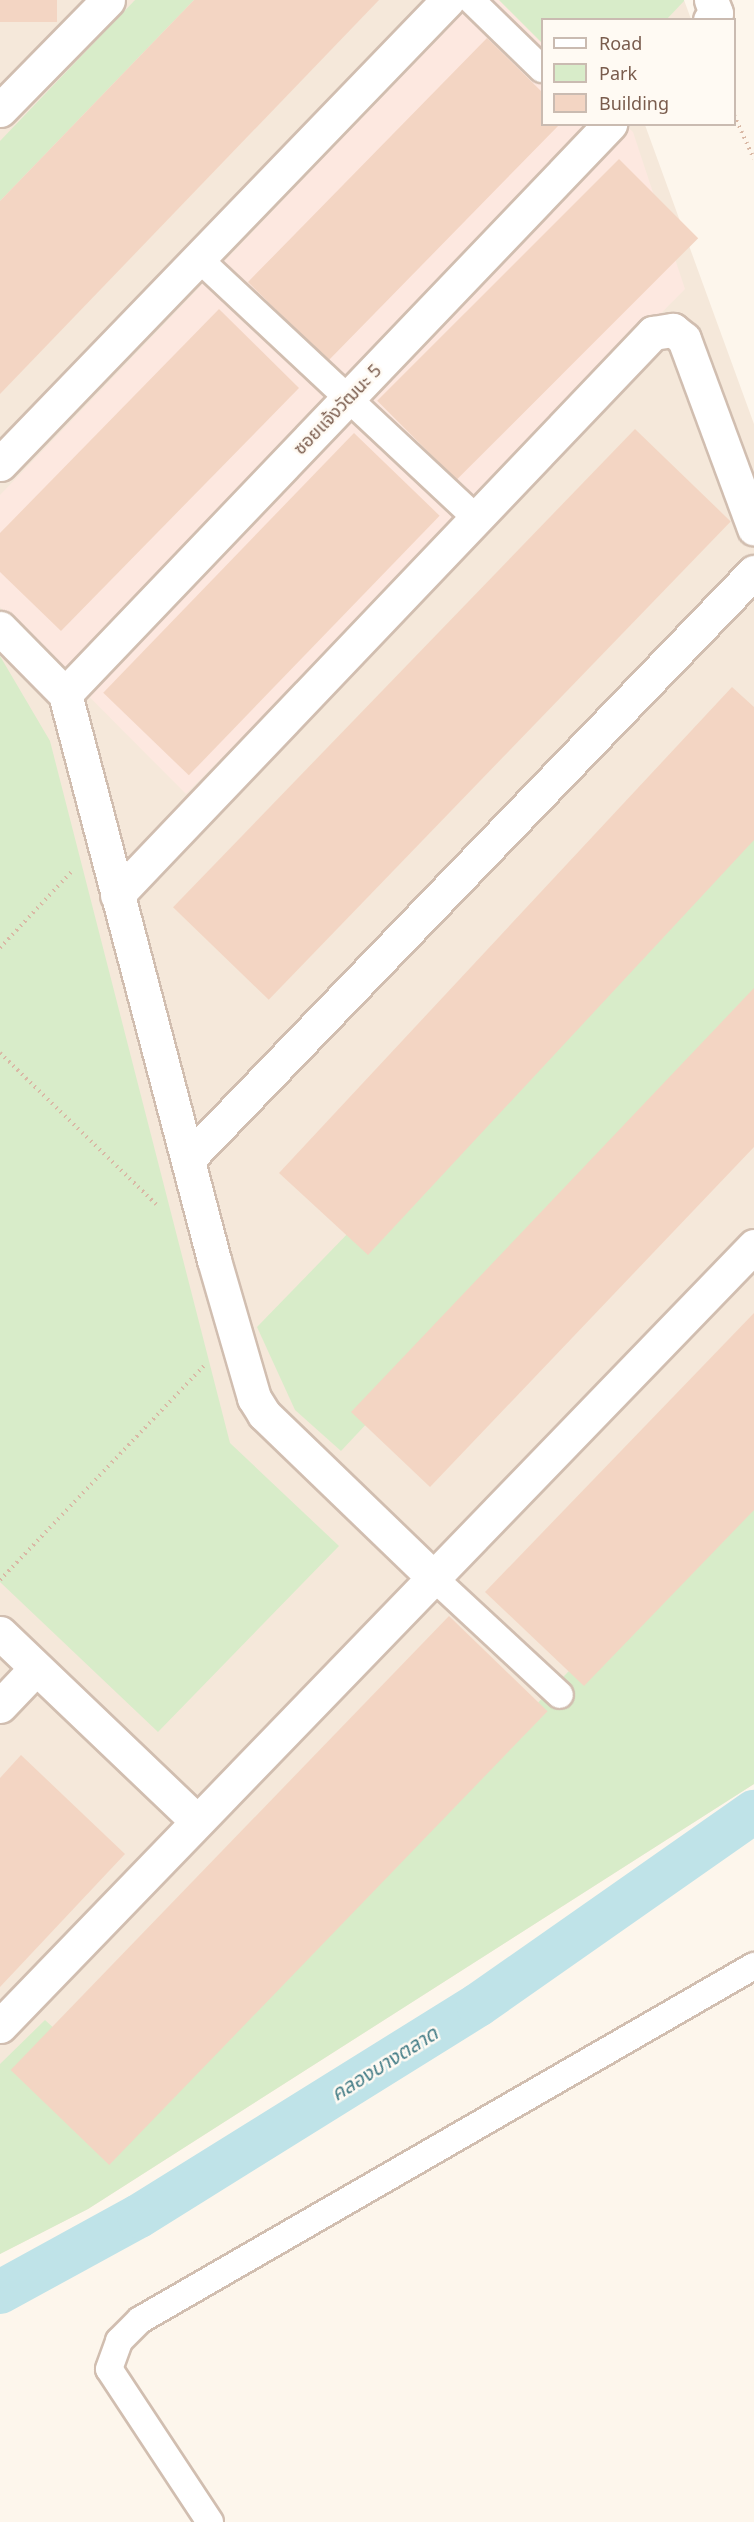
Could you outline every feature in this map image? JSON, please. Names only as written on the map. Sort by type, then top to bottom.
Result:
[{"type":"street","points":[[0,110],[108,0]]},
{"type":"street","points":[[0,464],[448,0]]},
{"type":"street","points":[[711,0],[716,13],[712,18]]},
{"type":"street","name":"ซอยแจ้งวัฒนะ 5","points":[[65,694],[606,126]]},
{"type":"street","points":[[117,895],[642,341],[664,329],[674,330],[684,339],[754,528]]},
{"type":"street","points":[[189,1158],[754,572]]},
{"type":"street","points":[[0,628],[65,694],[248,1383],[264,1414],[433,1577]]},
{"type":"street","points":[[0,2026],[754,1246]]},
{"type":"street","points":[[0,1634],[197,1821]]},
{"type":"street","points":[[0,1706],[36,1668]]},
{"type":"lane","points":[[471,0],[541,67]]},
{"type":"lane","points":[[198,258],[475,518]]},
{"type":"lane","points":[[433,1577],[560,1695]]},
{"type":"lane","points":[[210,2522],[110,2368],[119,2341],[140,2320],[754,1966]]},
{"type":"path","points":[[736,117],[754,159]]},
{"type":"path","points":[[0,948],[102,838]]},
{"type":"path","points":[[0,1053],[163,1210]]},
{"type":"path","points":[[0,1580],[234,1334]]},
{"type":"shaded area","points":[[0,0],[684,0],[691,18],[541,18],[541,126],[645,126],[754,424],[754,1784],[88,2209],[0,2254]]},
{"type":"shaded area","points":[[475,0],[499,0],[541,42],[541,126],[626,126],[633,132],[685,289],[186,794],[0,607],[0,495]]},
{"type":"green space","points":[[135,0],[194,0],[0,201],[0,141]]},
{"type":"green space","points":[[499,0],[684,0],[668,18],[541,18],[541,42]]},
{"type":"green space","points":[[0,656],[50,741],[230,1443],[339,1546],[158,1732],[0,1582]]},
{"type":"green space","points":[[754,815],[754,1010],[341,1451],[295,1410],[257,1327]]},
{"type":"green space","points":[[754,1482],[754,1784],[88,2209],[0,2254],[0,2064],[45,2020],[141,2108]]},
{"type":"building","points":[[0,0],[57,0],[57,22],[0,22]]},
{"type":"building","points":[[194,0],[379,0],[0,394],[0,201]]},
{"type":"building","points":[[487,38],[541,91],[541,126],[558,126],[328,361],[248,282]]},
{"type":"building","points":[[619,159],[698,238],[456,480],[377,401]]},
{"type":"building","points":[[219,309],[299,388],[61,631],[0,572],[0,533]]},
{"type":"building","points":[[635,429],[731,521],[269,1000],[173,907]]},
{"type":"building","points":[[354,433],[440,516],[189,775],[103,693]]},
{"type":"building","points":[[732,687],[754,707],[754,840],[368,1255],[279,1173]]},
{"type":"building","points":[[754,988],[754,1147],[430,1487],[351,1412]]},
{"type":"building","points":[[754,1313],[754,1510],[584,1686],[485,1592]]},
{"type":"building","points":[[449,1616],[548,1711],[109,2165],[11,2070]]},
{"type":"building","points":[[21,1755],[125,1854],[0,1987],[0,1778]]},
{"type":"waterway","name":"คลองบางตลาด","points":[[0,2292],[139,2216],[478,2005],[754,1812]]}]
